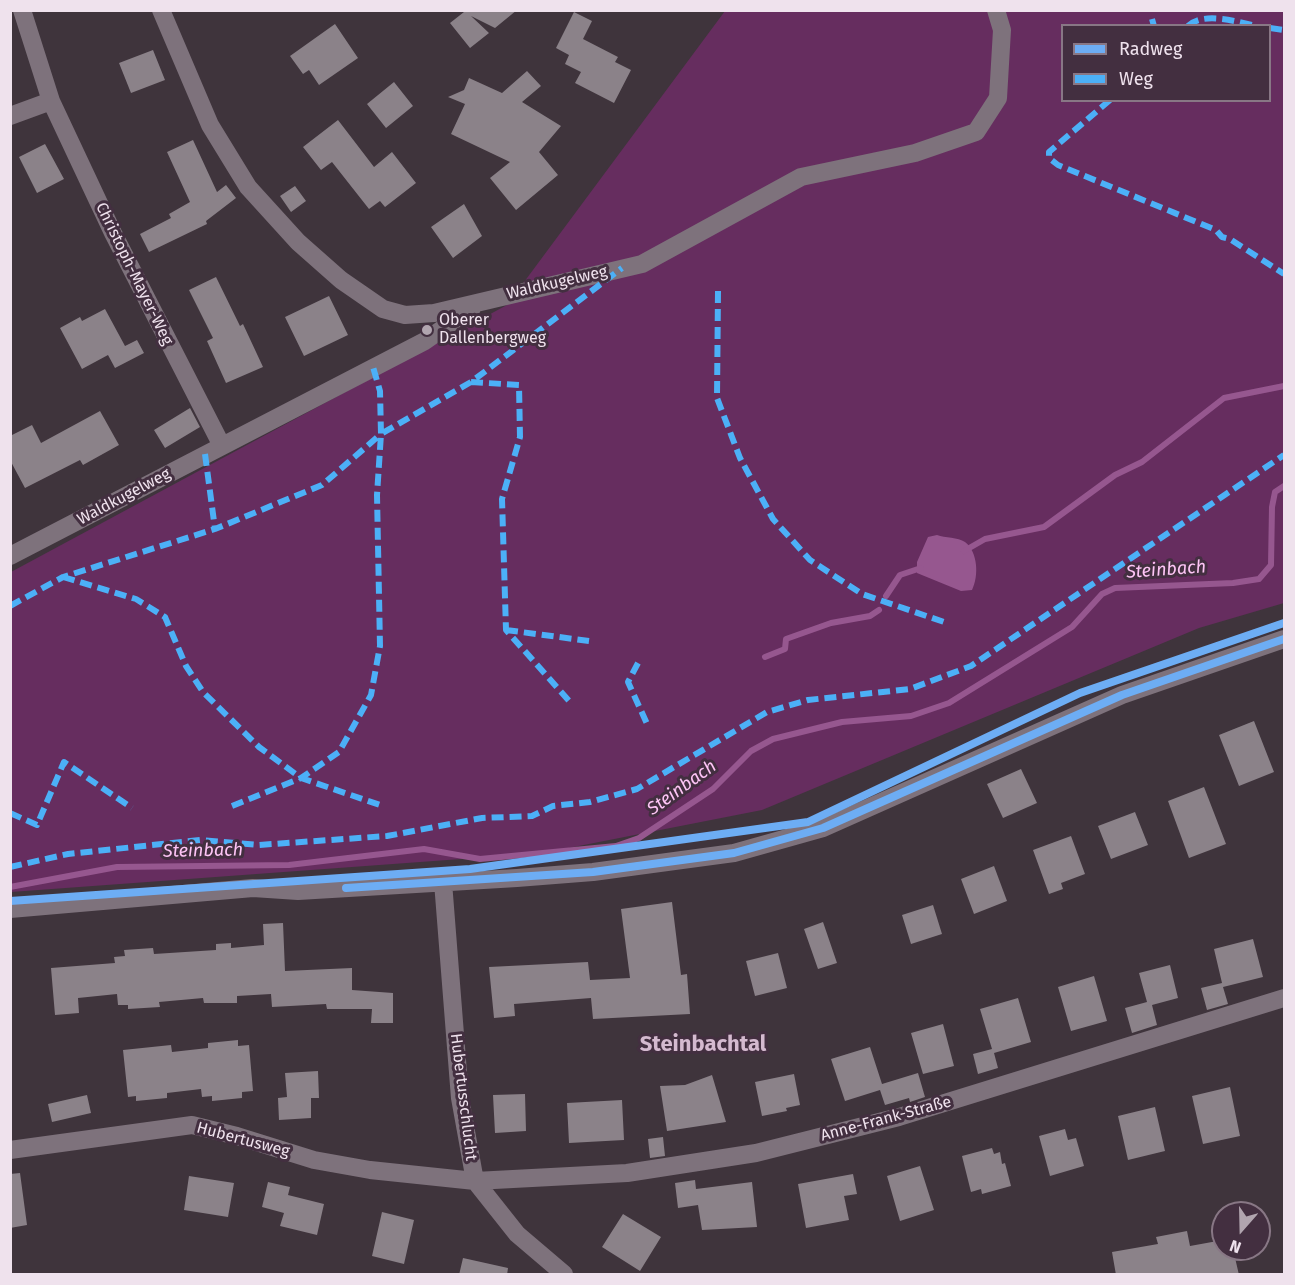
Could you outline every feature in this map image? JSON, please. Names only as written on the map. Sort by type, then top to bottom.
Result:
[{"type":"street","name":"Christoph-Mayer-Weg","points":[[22,10],[51,101],[113,233],[222,446]]},
{"type":"street","points":[[161,10],[210,125],[248,187],[298,242],[341,280],[383,309],[405,315],[434,313],[484,300]]},
{"type":"street","name":"Waldkugelweg","points":[[10,556],[425,340],[484,300],[642,264],[801,177],[915,153],[976,132],[998,98],[1002,30],[996,10]]},
{"type":"street","points":[[10,116],[51,101]]},
{"type":"street","points":[[10,909],[254,888],[298,891],[593,872],[734,853],[812,831],[1122,695],[1284,639]]},
{"type":"street","name":"Hubertusschlucht","points":[[443,882],[460,1098],[475,1181],[517,1234],[564,1275]]},
{"type":"street","name":"Anne-Frank-Straße","points":[[475,1181],[627,1173],[756,1153],[899,1117],[1284,998]]},
{"type":"street","name":"Hubertusweg","points":[[10,1150],[192,1125],[237,1136],[314,1160],[370,1170],[475,1181]]},
{"type":"shaded area","points":[[725,11],[1284,11],[1284,603],[1199,628],[762,810],[543,853],[11,892],[11,572],[507,305]]},
{"type":"shaded area","points":[[937,535],[959,539],[965,542],[973,552],[976,578],[972,590],[961,591],[917,573],[917,562],[928,537]]},
{"type":"building","points":[[461,10],[517,10],[495,28],[471,16],[489,33],[470,48],[450,23],[464,12]]},
{"type":"building","points":[[574,12],[592,21],[583,39],[618,57],[615,62],[631,70],[614,103],[575,83],[581,72],[565,64],[569,55],[556,48]]},
{"type":"building","points":[[335,24],[358,58],[319,85],[309,70],[303,74],[290,56]]},
{"type":"building","points":[[153,50],[165,80],[131,93],[119,63]]},
{"type":"building","points":[[527,71],[541,86],[522,102],[561,126],[539,152],[558,175],[516,210],[490,178],[510,162],[451,134],[465,104],[448,97],[464,90],[469,78],[502,93]]},
{"type":"building","points":[[394,82],[413,106],[386,128],[367,104]]},
{"type":"building","points":[[338,120],[374,167],[392,152],[416,183],[385,207],[380,201],[369,209],[332,162],[321,170],[303,147]]},
{"type":"building","points":[[193,140],[217,192],[226,185],[236,198],[206,221],[207,224],[149,252],[140,234],[171,218],[169,214],[190,202],[167,152]]},
{"type":"building","points":[[45,144],[64,179],[37,193],[19,157]]},
{"type":"building","points":[[295,186],[306,201],[291,212],[280,196]]},
{"type":"building","points":[[464,204],[482,236],[453,258],[431,227]]},
{"type":"building","points":[[216,277],[240,326],[243,324],[263,367],[226,383],[207,341],[213,338],[189,290]]},
{"type":"building","points":[[329,296],[348,335],[304,356],[285,317]]},
{"type":"building","points":[[105,309],[125,346],[137,340],[144,353],[115,368],[108,355],[82,369],[60,328],[80,317],[82,321]]},
{"type":"building","points":[[190,408],[200,427],[165,448],[154,430]]},
{"type":"building","points":[[100,411],[119,445],[83,465],[80,460],[25,488],[10,460],[10,436],[32,425],[41,443]]},
{"type":"building","points":[[1254,721],[1274,772],[1239,786],[1219,735]]},
{"type":"building","points":[[1021,769],[1037,803],[1003,818],[987,784]]},
{"type":"building","points":[[1204,787],[1226,844],[1189,858],[1168,801]]},
{"type":"building","points":[[1135,812],[1148,845],[1111,859],[1098,826]]},
{"type":"building","points":[[1071,836],[1085,874],[1061,883],[1063,889],[1049,894],[1033,850]]},
{"type":"building","points":[[994,866],[1007,901],[974,914],[961,879]]},
{"type":"building","points":[[672,902],[681,975],[687,974],[690,1014],[593,1019],[591,998],[514,1004],[515,1016],[494,1018],[489,967],[588,962],[590,980],[630,978],[621,909]]},
{"type":"building","points":[[933,905],[942,934],[911,944],[902,915]]},
{"type":"building","points":[[823,922],[837,963],[818,969],[804,929]]},
{"type":"building","points":[[283,923],[285,971],[352,968],[352,990],[393,993],[393,1023],[371,1023],[372,1009],[327,1009],[326,1004],[272,1007],[271,994],[237,996],[237,1003],[204,1003],[203,998],[159,1002],[160,1007],[128,1009],[128,1005],[118,1005],[117,994],[78,998],[79,1013],[55,1015],[51,968],[115,963],[114,957],[125,956],[124,950],[153,948],[154,954],[216,950],[216,944],[231,943],[231,948],[264,945],[263,924]]},
{"type":"building","points":[[1253,939],[1263,977],[1223,987],[1228,1004],[1207,1010],[1201,988],[1222,983],[1214,949]]},
{"type":"building","points":[[778,953],[787,988],[755,996],[746,961]]},
{"type":"building","points":[[1170,965],[1178,998],[1152,1005],[1157,1025],[1132,1033],[1125,1008],[1147,1002],[1139,973]]},
{"type":"building","points":[[1094,976],[1107,1021],[1071,1031],[1058,987]]},
{"type":"building","points":[[1018,998],[1031,1042],[994,1053],[998,1068],[978,1074],[973,1054],[992,1049],[980,1009]]},
{"type":"building","points":[[943,1024],[954,1066],[923,1074],[911,1033]]},
{"type":"building","points":[[238,1040],[238,1046],[249,1045],[253,1091],[242,1092],[242,1098],[212,1101],[212,1096],[202,1097],[201,1089],[167,1093],[167,1098],[136,1101],[136,1096],[128,1097],[123,1050],[171,1045],[172,1052],[208,1048],[208,1043]]},
{"type":"building","points":[[870,1047],[882,1084],[918,1073],[925,1097],[910,1102],[909,1098],[885,1105],[880,1090],[845,1101],[831,1059]]},
{"type":"building","points":[[318,1071],[319,1098],[311,1098],[311,1118],[279,1120],[278,1098],[287,1097],[285,1073]]},
{"type":"building","points":[[794,1074],[800,1105],[786,1108],[787,1111],[762,1116],[755,1082]]},
{"type":"building","points":[[712,1075],[726,1122],[667,1131],[660,1086],[685,1085]]},
{"type":"building","points":[[1230,1087],[1240,1136],[1203,1144],[1192,1096]]},
{"type":"building","points":[[525,1094],[526,1131],[495,1133],[493,1095]]},
{"type":"building","points":[[87,1095],[91,1113],[52,1122],[48,1104]]},
{"type":"building","points":[[622,1100],[624,1140],[569,1143],[567,1103]]},
{"type":"building","points":[[1155,1107],[1165,1151],[1128,1160],[1118,1116]]},
{"type":"building","points":[[1065,1129],[1068,1140],[1076,1138],[1084,1166],[1050,1176],[1039,1136]]},
{"type":"building","points":[[663,1137],[665,1156],[650,1158],[648,1139]]},
{"type":"building","points":[[992,1148],[994,1154],[1000,1152],[1011,1186],[982,1194],[981,1189],[971,1192],[962,1156]]},
{"type":"building","points":[[920,1166],[934,1210],[900,1221],[887,1176]]},
{"type":"building","points":[[20,1173],[27,1225],[10,1228],[10,1174]]},
{"type":"building","points":[[853,1174],[857,1194],[844,1196],[849,1220],[806,1228],[798,1184]]},
{"type":"building","points":[[189,1176],[234,1183],[228,1217],[184,1210]]},
{"type":"building","points":[[695,1180],[696,1189],[752,1182],[757,1227],[702,1230],[698,1205],[678,1208],[675,1183]]},
{"type":"building","points":[[268,1182],[290,1187],[288,1195],[324,1204],[317,1235],[280,1226],[284,1213],[262,1207]]},
{"type":"building","points":[[382,1212],[414,1220],[404,1264],[372,1256]]},
{"type":"building","points":[[623,1214],[661,1237],[640,1271],[602,1247]]},
{"type":"building","points":[[1187,1231],[1190,1246],[1211,1242],[1211,1261],[1236,1261],[1239,1275],[1116,1275],[1112,1252],[1158,1244],[1156,1237]]},
{"type":"building","points":[[463,1258],[508,1268],[507,1275],[459,1275]]},
{"type":"waterway","points":[[964,551],[985,539],[1044,527],[1115,475],[1142,462],[1224,398],[1284,386]]},
{"type":"waterway","name":"Steinbach","points":[[10,887],[117,867],[289,865],[424,849],[480,859],[616,846],[639,838],[713,789],[751,751],[773,739],[842,722],[911,716],[949,703],[1072,627],[1102,594],[1115,588],[1233,583],[1259,579],[1271,565],[1272,507],[1275,492],[1284,486]]},
{"type":"waterway","points":[[886,596],[900,575],[921,568]]},
{"type":"waterway","points":[[765,657],[785,649],[786,639],[831,623],[870,616],[879,610]]},
{"type":"marked path","points":[[1192,24],[1212,18],[1248,24]]},
{"type":"marked path","points":[[1152,19],[1153,24]]},
{"type":"marked path","points":[[1271,28],[1284,30]]},
{"type":"marked path","points":[[1108,102],[1049,152],[1049,158],[1058,165],[1216,230],[1222,237],[1230,239],[1284,274]]},
{"type":"marked path","points":[[232,806],[301,778],[339,752],[371,695],[380,646],[377,495],[381,434],[471,382],[622,268]]},
{"type":"marked path","points":[[718,291],[717,398],[740,458],[773,519],[810,560],[862,594],[947,623]]},
{"type":"marked path","points":[[10,606],[63,577],[215,529],[322,485],[381,434],[380,391],[373,367]]},
{"type":"marked path","points":[[471,382],[519,385],[520,437],[502,499],[506,630],[571,703]]},
{"type":"marked path","points":[[205,454],[215,529]]},
{"type":"marked path","points":[[10,867],[68,854],[200,840],[259,845],[387,836],[482,818],[532,816],[553,806],[590,802],[637,789],[767,712],[808,700],[910,689],[971,666],[1284,455]]},
{"type":"marked path","points":[[63,577],[136,599],[165,617],[186,666],[203,692],[259,747],[301,778],[380,805]]},
{"type":"marked path","points":[[506,630],[589,641]]},
{"type":"marked path","points":[[638,663],[628,682],[648,726]]},
{"type":"marked path","points":[[10,813],[37,825],[64,762],[132,808]]},
{"type":"cycle path","points":[[10,901],[470,869],[808,822],[1080,693],[1284,623]]},
{"type":"cycle path","points":[[346,888],[593,872],[734,853],[823,828],[1122,695],[1284,639]]},
{"type":"place","name":"Oberer Dallenbergweg","points":[[427,330]]},
{"type":"district","name":"Steinbachtal","points":[[703,1045]]}]
